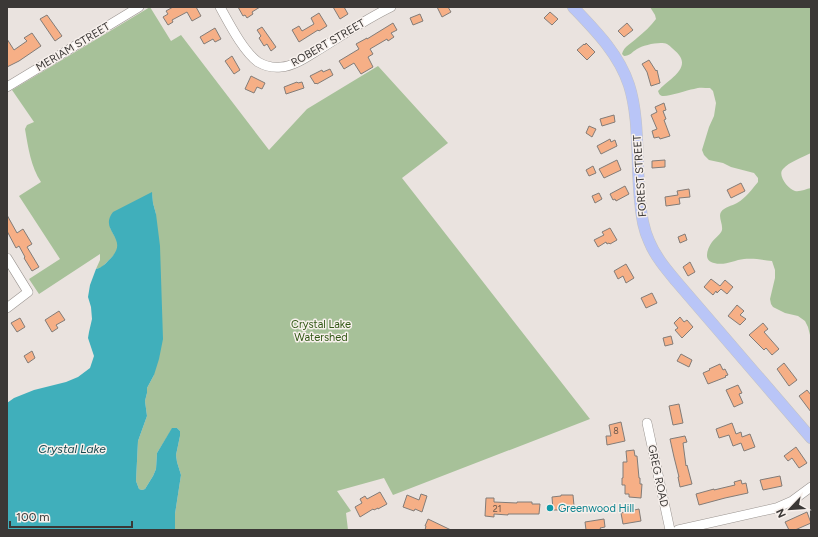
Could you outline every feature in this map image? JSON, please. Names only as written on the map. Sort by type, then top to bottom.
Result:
[{"type":"main road","name":"FOREST STREET","points":[[573,7],[612,51],[622,67],[629,84],[635,114],[638,187],[642,217],[645,231],[652,248],[676,281],[811,438]]},
{"type":"street","name":"MERIAM STREET","points":[[7,87],[139,7]]},
{"type":"street","name":"ROBERT STREET","points":[[220,7],[239,39],[250,54],[262,64],[275,68],[300,61],[391,7]]},
{"type":"street","points":[[7,258],[28,292],[7,308]]},
{"type":"street","name":"GREG ROAD","points":[[647,423],[670,530]]},
{"type":"street","points":[[678,530],[776,508],[792,501],[811,487]]},
{"type":"green space","name":"Crystal Lake Watershed","points":[[150,7],[171,41],[181,35],[269,150],[307,109],[378,66],[448,143],[402,178],[590,419],[393,495],[384,478],[337,491],[351,511],[346,513],[348,530],[175,530],[175,514],[181,475],[176,455],[180,436],[180,431],[177,428],[172,429],[157,453],[156,469],[145,489],[139,489],[136,481],[138,441],[147,416],[145,401],[147,388],[154,375],[156,214],[152,193],[110,228],[118,242],[118,248],[116,253],[102,267],[96,269],[100,260],[100,254],[39,294],[29,279],[60,259],[19,196],[41,182],[32,163],[25,129],[27,125],[34,122],[12,90]]},
{"type":"green space","points":[[650,7],[811,7],[811,153],[789,164],[783,169],[781,175],[784,182],[792,190],[801,191],[811,188],[810,347],[810,335],[805,321],[798,316],[785,313],[773,307],[771,304],[770,299],[775,278],[775,270],[772,261],[748,259],[718,264],[708,260],[707,254],[709,248],[722,230],[720,216],[721,212],[743,199],[758,182],[758,178],[754,173],[709,160],[704,155],[702,150],[714,116],[716,103],[713,91],[710,88],[698,88],[665,96],[659,94],[658,91],[677,74],[682,65],[682,60],[673,49],[667,44],[656,43],[640,48],[628,55],[624,56],[622,54],[626,47],[645,31],[656,19]]},
{"type":"water","name":"Crystal Lake","points":[[152,192],[160,246],[163,339],[154,375],[147,388],[145,401],[147,416],[138,441],[136,481],[139,489],[145,489],[156,469],[157,453],[172,428],[177,428],[180,431],[180,436],[176,455],[181,475],[175,514],[175,530],[7,530],[7,403],[14,398],[34,390],[66,382],[78,377],[90,368],[94,356],[88,338],[92,319],[88,297],[90,285],[96,269],[103,266],[111,258],[116,251],[117,245],[109,224],[109,219],[113,212]]},
{"type":"building","points":[[173,7],[196,7],[201,16],[192,21],[187,12],[172,20],[173,22],[168,25],[163,17],[168,14],[166,11]]},
{"type":"building","points":[[238,7],[260,7],[252,12],[253,14],[247,18],[245,15],[243,16]]},
{"type":"building","points":[[333,7],[344,7],[348,14],[340,19]]},
{"type":"building","points":[[437,7],[448,7],[451,12],[442,17]]},
{"type":"building","points":[[550,12],[558,19],[552,25],[544,18]]},
{"type":"building","points":[[319,13],[327,26],[299,42],[292,30],[299,26],[302,31],[314,24],[311,18]]},
{"type":"building","points":[[420,14],[423,21],[413,25],[410,18]]},
{"type":"building","points":[[47,15],[62,36],[55,41],[40,19]]},
{"type":"building","points":[[393,23],[397,30],[391,33],[394,37],[388,41],[387,39],[370,49],[373,54],[368,57],[373,67],[361,74],[354,63],[344,69],[339,61],[359,49],[356,44]]},
{"type":"building","points":[[627,23],[633,30],[624,37],[618,31]]},
{"type":"building","points":[[262,27],[276,47],[271,51],[267,44],[264,46],[259,38],[261,36],[257,30]]},
{"type":"building","points":[[215,28],[221,39],[215,42],[213,39],[204,44],[200,37]]},
{"type":"building","points":[[32,33],[41,46],[19,61],[7,67],[7,39],[14,50],[27,41],[24,38]]},
{"type":"building","points":[[586,43],[595,52],[587,60],[577,50]]},
{"type":"building","points":[[232,56],[240,70],[234,74],[225,61]]},
{"type":"building","points":[[649,60],[656,71],[657,70],[660,83],[651,86],[647,72],[642,64]]},
{"type":"building","points":[[330,69],[333,75],[315,84],[310,76],[322,70],[323,72]]},
{"type":"building","points":[[251,76],[265,83],[262,89],[257,87],[254,93],[245,89]]},
{"type":"building","points":[[297,82],[302,82],[304,88],[286,94],[284,87]]},
{"type":"building","points":[[664,103],[666,110],[663,111],[666,119],[664,120],[670,136],[660,139],[659,137],[654,138],[652,131],[657,129],[651,115],[657,112],[655,107]]},
{"type":"building","points":[[614,115],[615,122],[602,126],[600,119]]},
{"type":"building","points":[[589,126],[596,129],[592,137],[586,133]]},
{"type":"building","points":[[610,139],[611,142],[615,140],[617,146],[601,154],[597,146]]},
{"type":"building","points":[[617,160],[621,170],[604,178],[599,169]]},
{"type":"building","points":[[665,160],[665,167],[652,168],[652,161]]},
{"type":"building","points":[[593,166],[596,173],[589,176],[586,170]]},
{"type":"building","points":[[741,183],[745,191],[731,198],[727,190]]},
{"type":"building","points":[[625,186],[629,194],[616,201],[615,199],[613,200],[610,194]]},
{"type":"building","points":[[689,189],[690,197],[679,198],[680,204],[666,206],[665,197],[678,195],[677,191]]},
{"type":"building","points":[[599,193],[602,199],[595,203],[592,196]]},
{"type":"building","points":[[7,215],[17,233],[23,229],[32,244],[27,247],[39,267],[32,271],[19,246],[16,248],[7,231]]},
{"type":"building","points":[[610,228],[617,240],[610,244],[607,244],[606,242],[598,247],[594,240],[604,235],[602,232]]},
{"type":"building","points":[[685,234],[687,240],[680,243],[678,237]]},
{"type":"building","points":[[690,262],[695,272],[688,276],[683,267]]},
{"type":"building","points":[[626,264],[634,278],[626,283],[623,276],[618,279],[614,271]]},
{"type":"building","points":[[711,279],[720,286],[725,280],[733,287],[727,294],[721,289],[717,293],[716,291],[713,295],[704,287]]},
{"type":"building","points":[[652,293],[657,303],[646,308],[641,298]]},
{"type":"building","points":[[737,305],[744,311],[740,315],[746,319],[740,325],[728,316]]},
{"type":"building","points":[[59,311],[65,320],[56,325],[58,328],[52,332],[45,320]]},
{"type":"building","points":[[680,317],[684,322],[687,320],[693,327],[682,338],[675,330],[678,328],[674,323]]},
{"type":"building","points":[[20,318],[25,327],[17,332],[11,323]]},
{"type":"building","points":[[763,323],[768,329],[764,332],[779,349],[772,355],[766,348],[764,350],[749,335]]},
{"type":"building","points":[[671,336],[673,344],[665,346],[663,338]]},
{"type":"building","points":[[32,351],[35,358],[28,363],[24,356]]},
{"type":"building","points":[[681,354],[692,360],[689,367],[677,361]]},
{"type":"building","points":[[784,363],[797,380],[789,386],[777,369]]},
{"type":"building","points":[[720,364],[728,375],[708,384],[703,373]]},
{"type":"building","points":[[738,385],[742,393],[739,394],[743,403],[734,407],[726,390]]},
{"type":"building","points":[[807,390],[811,395],[811,412],[799,396]]},
{"type":"building","points":[[679,404],[683,423],[673,425],[669,406]]},
{"type":"building","points":[[621,422],[625,441],[607,445],[606,436],[611,436],[609,425]]},
{"type":"building","points":[[732,423],[736,434],[741,432],[742,437],[750,434],[755,447],[744,451],[741,443],[733,446],[729,435],[719,438],[716,429]]},
{"type":"building","points":[[685,436],[687,442],[683,443],[686,466],[687,465],[692,484],[680,487],[670,439]]},
{"type":"building","points":[[796,447],[807,463],[799,468],[792,458],[788,461],[784,456]]},
{"type":"building","points":[[634,450],[635,456],[637,456],[640,484],[642,484],[641,498],[629,497],[629,494],[625,494],[625,485],[622,485],[623,462],[627,462],[626,451]]},
{"type":"building","points":[[780,476],[782,486],[763,490],[760,480]]},
{"type":"building","points":[[741,480],[742,484],[746,483],[748,493],[699,505],[696,494],[735,485],[734,482]]},
{"type":"building","points":[[380,492],[387,504],[378,509],[373,509],[360,517],[355,507],[362,503],[360,499],[365,496],[367,499]]},
{"type":"building","points":[[421,494],[427,496],[422,512],[403,507],[407,495],[419,500]]},
{"type":"building","points":[[573,495],[574,506],[565,506],[562,510],[553,510],[552,497]]},
{"type":"building","points":[[486,498],[494,498],[494,502],[532,502],[532,504],[540,504],[539,514],[494,514],[494,517],[485,516]]},
{"type":"building","points":[[639,509],[641,521],[623,524],[621,513]]},
{"type":"building","points":[[807,512],[811,523],[795,530],[789,530],[785,522]]},
{"type":"building","points":[[428,519],[451,530],[425,530]]},
{"type":"building","points":[[604,519],[605,527],[600,528],[601,530],[586,530],[585,522]]},
{"type":"place","name":"Greenwood Hill","points":[[550,508]]}]
